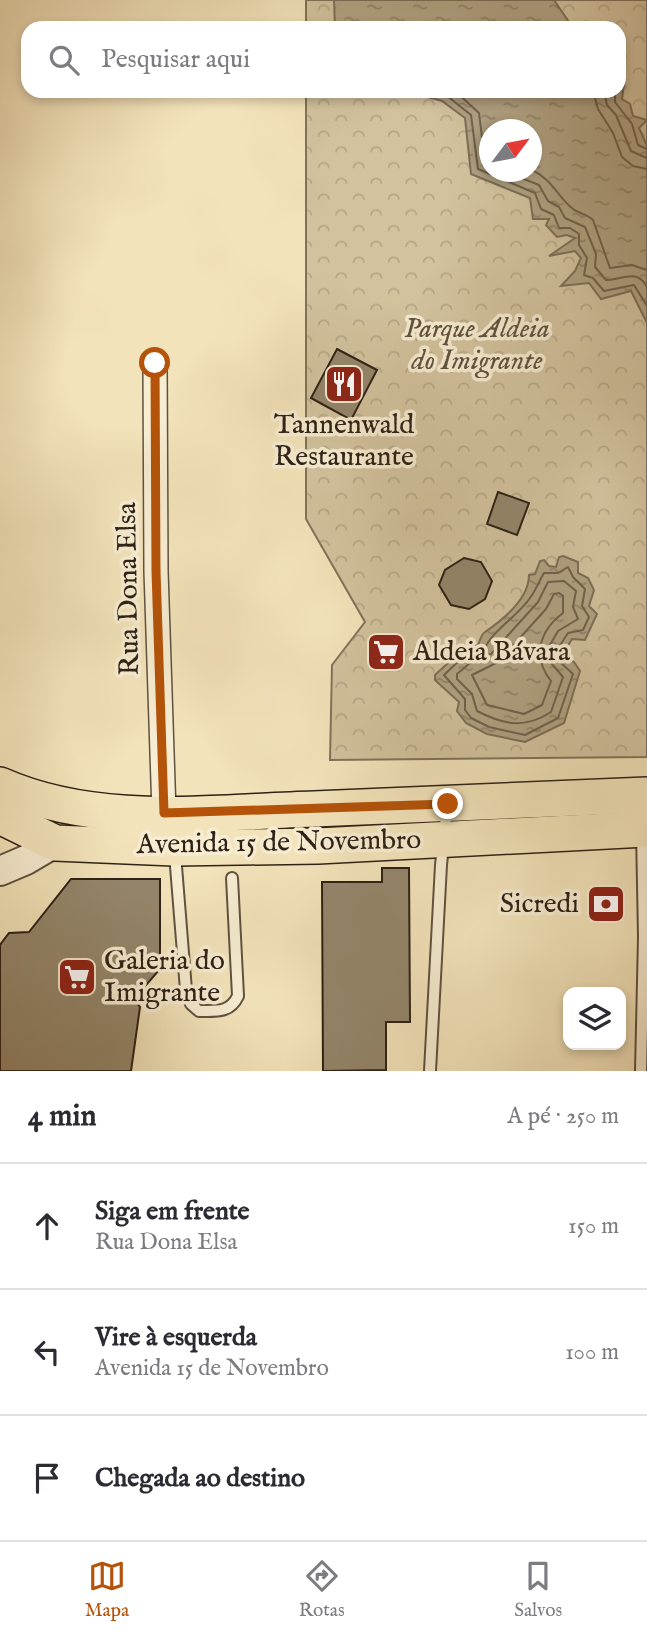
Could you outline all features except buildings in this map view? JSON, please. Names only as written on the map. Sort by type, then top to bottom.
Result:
[{"type":"main road","name":"Avenida 15 de Novembro","points":[[0,785],[73,807],[164,813],[647,795]]},
{"type":"main road","name":"Avenida 15 de Novembro","points":[[0,816],[55,843],[174,848],[318,846],[644,829]]},
{"type":"street","name":"Rua Dona Elsa","points":[[155,363],[156,571],[164,813]]},
{"type":"street","points":[[0,871],[55,843]]},
{"type":"lane","points":[[430,1071],[448,804]]},
{"type":"lane","points":[[640,1071],[644,829]]},
{"type":"lane","points":[[174,848],[186,990],[191,1004],[199,1011],[224,1011],[233,1006],[238,996],[232,878]]},
{"type":"green space","name":"Parque Aldeia do Imigrante","points":[[306,0],[647,0],[647,757],[330,760],[332,665],[365,622],[306,519],[306,98],[626,98],[626,21],[306,21]]},
{"type":"water","points":[[334,0],[554,0],[568,21],[335,21]]},
{"type":"water","points":[[432,98],[622,98],[630,104],[633,116],[647,120],[639,128],[647,146],[647,323],[631,291],[601,299],[589,283],[561,286],[575,271],[581,258],[575,251],[549,256],[575,238],[567,235],[557,237],[546,225],[549,219],[533,219],[530,198],[491,182],[542,182],[542,119],[479,119],[479,177],[471,174],[465,118],[442,101]]},
{"type":"water","points":[[559,557],[578,562],[578,573],[588,578],[594,590],[589,606],[597,614],[585,640],[572,639],[566,649],[565,658],[574,662],[580,671],[564,723],[525,742],[487,734],[466,723],[457,711],[459,702],[435,680],[435,675],[470,643],[477,646],[483,633],[514,608],[525,592],[529,575],[535,574],[540,561],[544,560],[549,566],[556,567]]},
{"type":"place","name":"Tannenwald Restaurante","points":[[344,384]]},
{"type":"place","name":"Aldeia Bávara","points":[[386,652]]},
{"type":"place","name":"Sicredi","points":[[606,904]]},
{"type":"place","name":"Galeria do Imigrante","points":[[77,977]]},
{"type":"route","points":[[155,363],[156,571],[164,813],[396,808],[448,804]]}]
